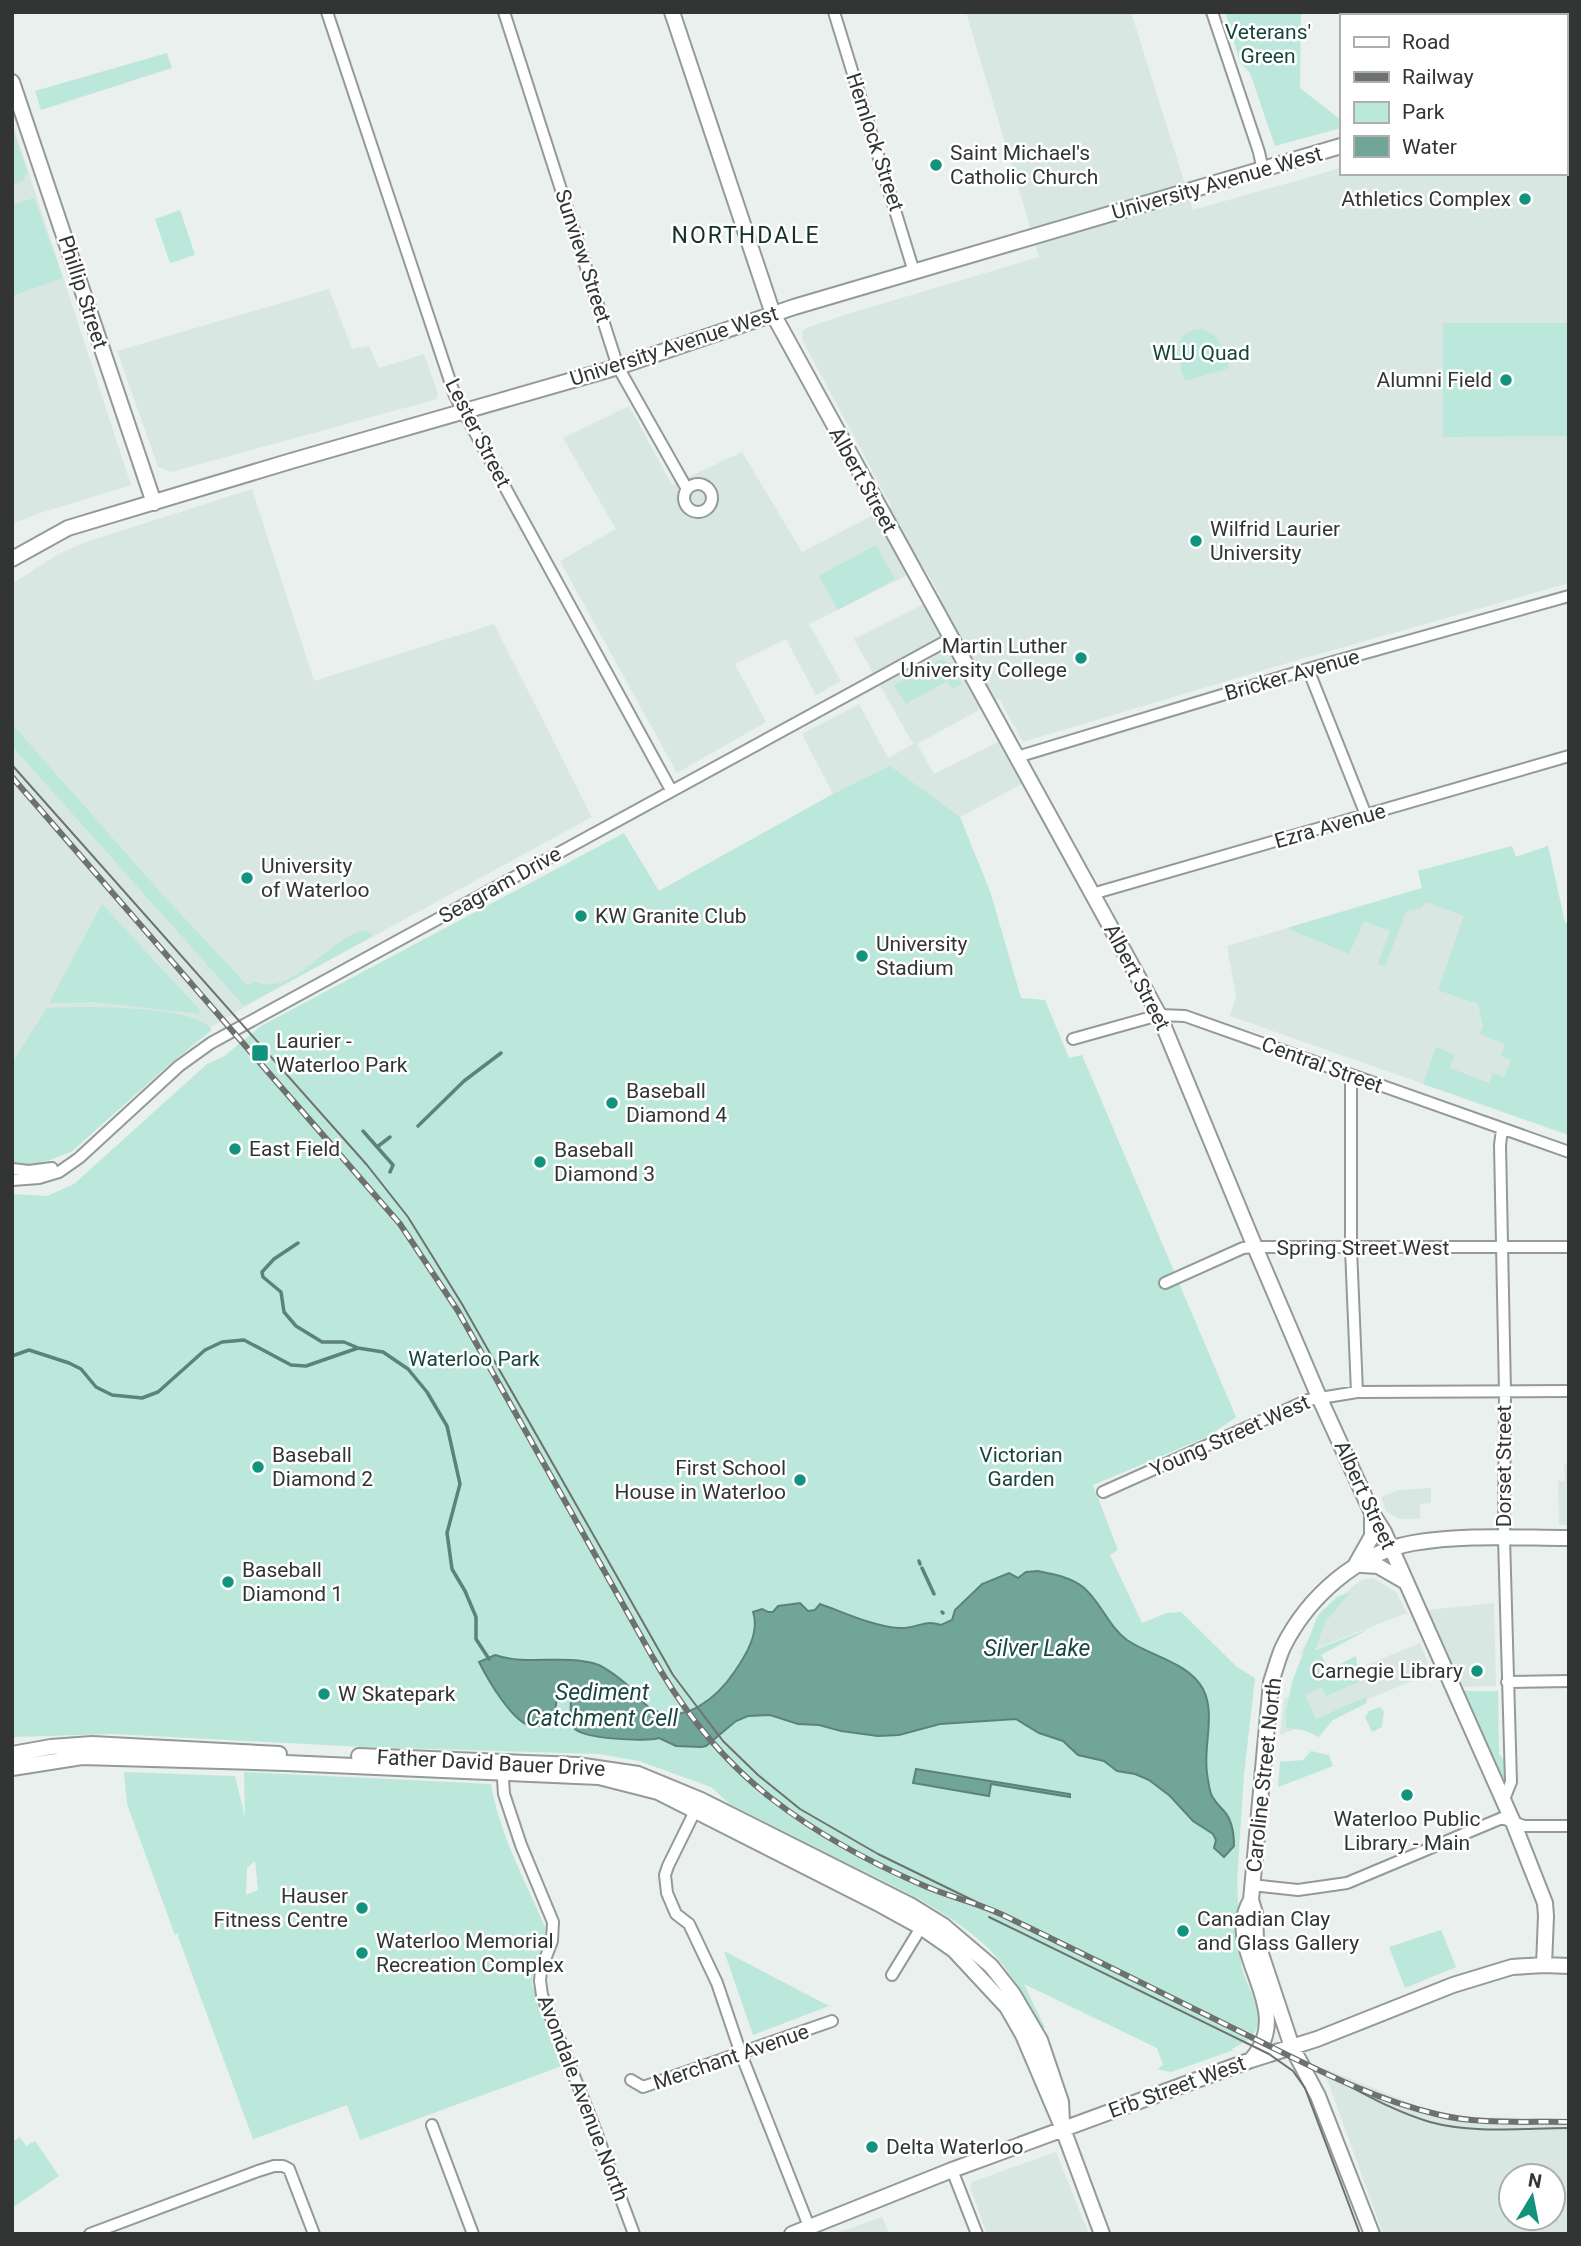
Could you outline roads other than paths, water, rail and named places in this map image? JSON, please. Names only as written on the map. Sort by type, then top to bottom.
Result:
[{"type":"street","name":"Lester Street","points":[[327,12],[455,396],[671,790]]},
{"type":"street","name":"Sunview Street","points":[[504,12],[618,367],[687,489]]},
{"type":"street","name":"Albert Street","points":[[672,12],[773,314],[1159,1015],[1319,1397],[1391,1549],[1513,1822],[1545,1903],[1544,1965]]},
{"type":"street","name":"Hemlock Street","points":[[834,12],[914,272]]},
{"type":"street","points":[[1212,12],[1263,171]]},
{"type":"street","name":"Phillip Street","points":[[12,82],[154,503]]},
{"type":"street","name":"University Avenue West","points":[[12,559],[68,528],[618,367],[773,314],[1340,146]]},
{"type":"street","name":"Bricker Avenue","points":[[1017,757],[1308,669],[1569,596]]},
{"type":"street","name":"Seagram Drive","points":[[12,1180],[39,1178],[59,1172],[179,1066],[211,1043],[950,639]]},
{"type":"street","points":[[1308,669],[1366,815]]},
{"type":"street","name":"Ezra Avenue","points":[[1092,894],[1569,756]]},
{"type":"street","name":"Central Street","points":[[1073,1038],[1159,1015],[1185,1016],[1569,1152]]},
{"type":"street","points":[[1351,1076],[1352,1249],[1357,1392]]},
{"type":"street","name":"Dorset Street","points":[[1502,1129],[1504,1538],[1511,1782],[1503,1802]]},
{"type":"street","points":[[12,1169],[40,1170],[72,1163]]},
{"type":"street","name":"Spring Street West","points":[[1165,1283],[1243,1248],[1569,1247]]},
{"type":"street","name":"Young Street West","points":[[1104,1492],[1319,1397],[1357,1392],[1569,1391]]},
{"type":"street","points":[[1354,1567],[1372,1536],[1372,1513]]},
{"type":"street","name":"Caroline Street North","points":[[1372,2234],[1318,2096],[1292,2047],[1256,1939],[1251,1893],[1271,1682],[1283,1648],[1305,1611],[1354,1567],[1391,1549],[1444,1539],[1569,1538]]},
{"type":"street","points":[[1354,1567],[1378,1566],[1405,1582]]},
{"type":"street","points":[[1507,1682],[1569,1681]]},
{"type":"street","name":"Father David Bauer Drive","points":[[12,1754],[71,1745],[109,1744],[502,1768]]},
{"type":"street","name":"Father David Bauer Drive","points":[[12,1768],[96,1757],[502,1768],[577,1765],[615,1769],[667,1784],[698,1805],[925,1922],[944,1926],[991,1966],[1013,1994],[1040,2040],[1061,2102],[1063,2129],[1102,2234]]},
{"type":"street","name":"Avondale Avenue North","points":[[502,1768],[503,1794],[553,1922],[552,1941],[541,1970],[542,1995],[634,2234]]},
{"type":"street","points":[[698,1805],[668,1866],[665,1875],[667,1893],[676,1913],[689,1924],[717,1983],[741,2054],[811,2230]]},
{"type":"street","points":[[1251,2060],[1264,2043],[1267,2024],[1264,1997],[1251,1963],[1245,1935],[1244,1911],[1251,1893],[1347,1884],[1502,1818],[1529,1826],[1569,1826]]},
{"type":"street","points":[[892,1975],[925,1922]]},
{"type":"street","name":"Erb Street West","points":[[792,2234],[811,2230],[952,2170],[1472,1979],[1512,1968],[1569,1966]]},
{"type":"street","name":"Merchant Avenue","points":[[631,2080],[643,2087],[832,2021]]},
{"type":"street","points":[[432,2125],[473,2234]]},
{"type":"street","points":[[90,2234],[258,2171],[283,2166],[289,2169],[314,2234]]},
{"type":"street","points":[[952,2170],[977,2234]]},
{"type":"water","name":"Silver Lake","points":[[1038,1571],[1067,1578],[1083,1587],[1127,1640],[1188,1672],[1203,1689],[1209,1709],[1206,1763],[1209,1787],[1214,1799],[1229,1819],[1234,1837],[1234,1846],[1224,1857],[1214,1848],[1216,1840],[1213,1834],[1193,1821],[1170,1796],[1149,1780],[1117,1771],[1104,1761],[1078,1755],[1063,1741],[1039,1733],[1016,1719],[940,1724],[899,1735],[878,1736],[819,1725],[798,1724],[770,1715],[748,1716],[736,1721],[706,1746],[676,1746],[659,1738],[615,1739],[579,1732],[571,1721],[571,1696],[562,1691],[558,1693],[554,1716],[549,1723],[534,1726],[525,1723],[501,1699],[479,1662],[495,1655],[520,1660],[571,1660],[596,1664],[619,1679],[650,1708],[675,1714],[698,1707],[728,1681],[751,1643],[755,1627],[753,1612],[762,1609],[773,1612],[778,1606],[800,1603],[808,1611],[815,1610],[820,1604],[890,1627],[905,1628],[929,1623],[941,1625],[952,1620],[955,1610],[982,1584],[1009,1573],[1018,1578],[1026,1572]]},
{"type":"water","points":[[916,1769],[1070,1794],[1070,1797],[991,1784],[989,1796],[913,1783]]},
{"type":"waterway","points":[[418,1126],[464,1081],[501,1053]]},
{"type":"waterway","points":[[363,1131],[393,1165],[390,1172]]},
{"type":"waterway","points":[[377,1147],[390,1137]]},
{"type":"waterway","points":[[298,1243],[274,1259],[262,1272],[263,1277],[281,1292],[284,1312],[296,1326],[322,1342],[344,1342],[356,1347]]},
{"type":"waterway","points":[[12,1356],[29,1350],[81,1369],[96,1387],[112,1395],[142,1398],[158,1392],[205,1350],[222,1342],[244,1340],[291,1365],[306,1366],[358,1348],[383,1352],[408,1369],[427,1392],[447,1426],[460,1484],[447,1533],[452,1569],[476,1617],[476,1639],[489,1659]]},
{"type":"waterway","points":[[922,1568],[934,1594]]},
{"type":"tram line","points":[[12,765],[367,1165],[408,1217],[462,1304],[673,1675],[723,1741],[758,1775],[800,1809],[878,1854],[1003,1915]]},
{"type":"tram line","points":[[212,1006],[336,1147]]},
{"type":"tram line","points":[[989,1917],[1269,2054],[1293,2071],[1305,2088],[1360,2234]]},
{"type":"tram line","points":[[1332,2077],[1404,2113],[1446,2126],[1481,2129],[1569,2128]]},
{"type":"railway","points":[[12,777],[400,1224],[458,1311],[664,1676],[704,1733],[753,1783],[807,1824],[886,1868],[937,1891],[997,1912],[1344,2082],[1412,2108],[1452,2117],[1485,2121],[1569,2122]]},
{"type":"place","name":"Saint Michael's Catholic Church","points":[[936,165]]},
{"type":"place","name":"Athletics Complex","points":[[1525,199]]},
{"type":"place","name":"Alumni Field","points":[[1506,380]]},
{"type":"place","name":"Wilfrid Laurier University","points":[[1196,541]]},
{"type":"place","name":"Martin Luther University College","points":[[1081,658]]},
{"type":"place","name":"University of Waterloo","points":[[247,878]]},
{"type":"place","name":"KW Granite Club","points":[[581,916]]},
{"type":"place","name":"University Stadium","points":[[862,956]]},
{"type":"place","name":"Laurier - Waterloo Park","points":[[260,1053]]},
{"type":"place","name":"Baseball Diamond 4","points":[[612,1103]]},
{"type":"place","name":"East Field","points":[[235,1149]]},
{"type":"place","name":"Baseball Diamond 3","points":[[540,1162]]},
{"type":"place","name":"Baseball Diamond 2","points":[[258,1467]]},
{"type":"place","name":"First School House in Waterloo","points":[[800,1480]]},
{"type":"place","name":"Baseball Diamond 1","points":[[228,1582]]},
{"type":"place","name":"Carnegie Library","points":[[1477,1671]]},
{"type":"place","name":"W Skatepark","points":[[324,1694]]},
{"type":"place","name":"Waterloo Public Library - Main","points":[[1407,1795]]},
{"type":"place","name":"Hauser Fitness Centre","points":[[362,1908]]},
{"type":"place","name":"Canadian Clay and Glass Gallery","points":[[1183,1931]]},
{"type":"place","name":"Waterloo Memorial Recreation Complex","points":[[362,1953]]},
{"type":"place","name":"Delta Waterloo","points":[[872,2147]]},
{"type":"district","name":"NORTHDALE","points":[[746,235]]},
{"type":"park label","name":"Veterans' Green","points":[[1268,44]]},
{"type":"park label","name":"WLU Quad","points":[[1201,353]]},
{"type":"park label","name":"Waterloo Park","points":[[474,1359]]},
{"type":"park label","name":"Victorian Garden","points":[[1021,1467]]},
{"type":"water label","name":"Sediment Catchment Cell","points":[[602,1705]]}]
